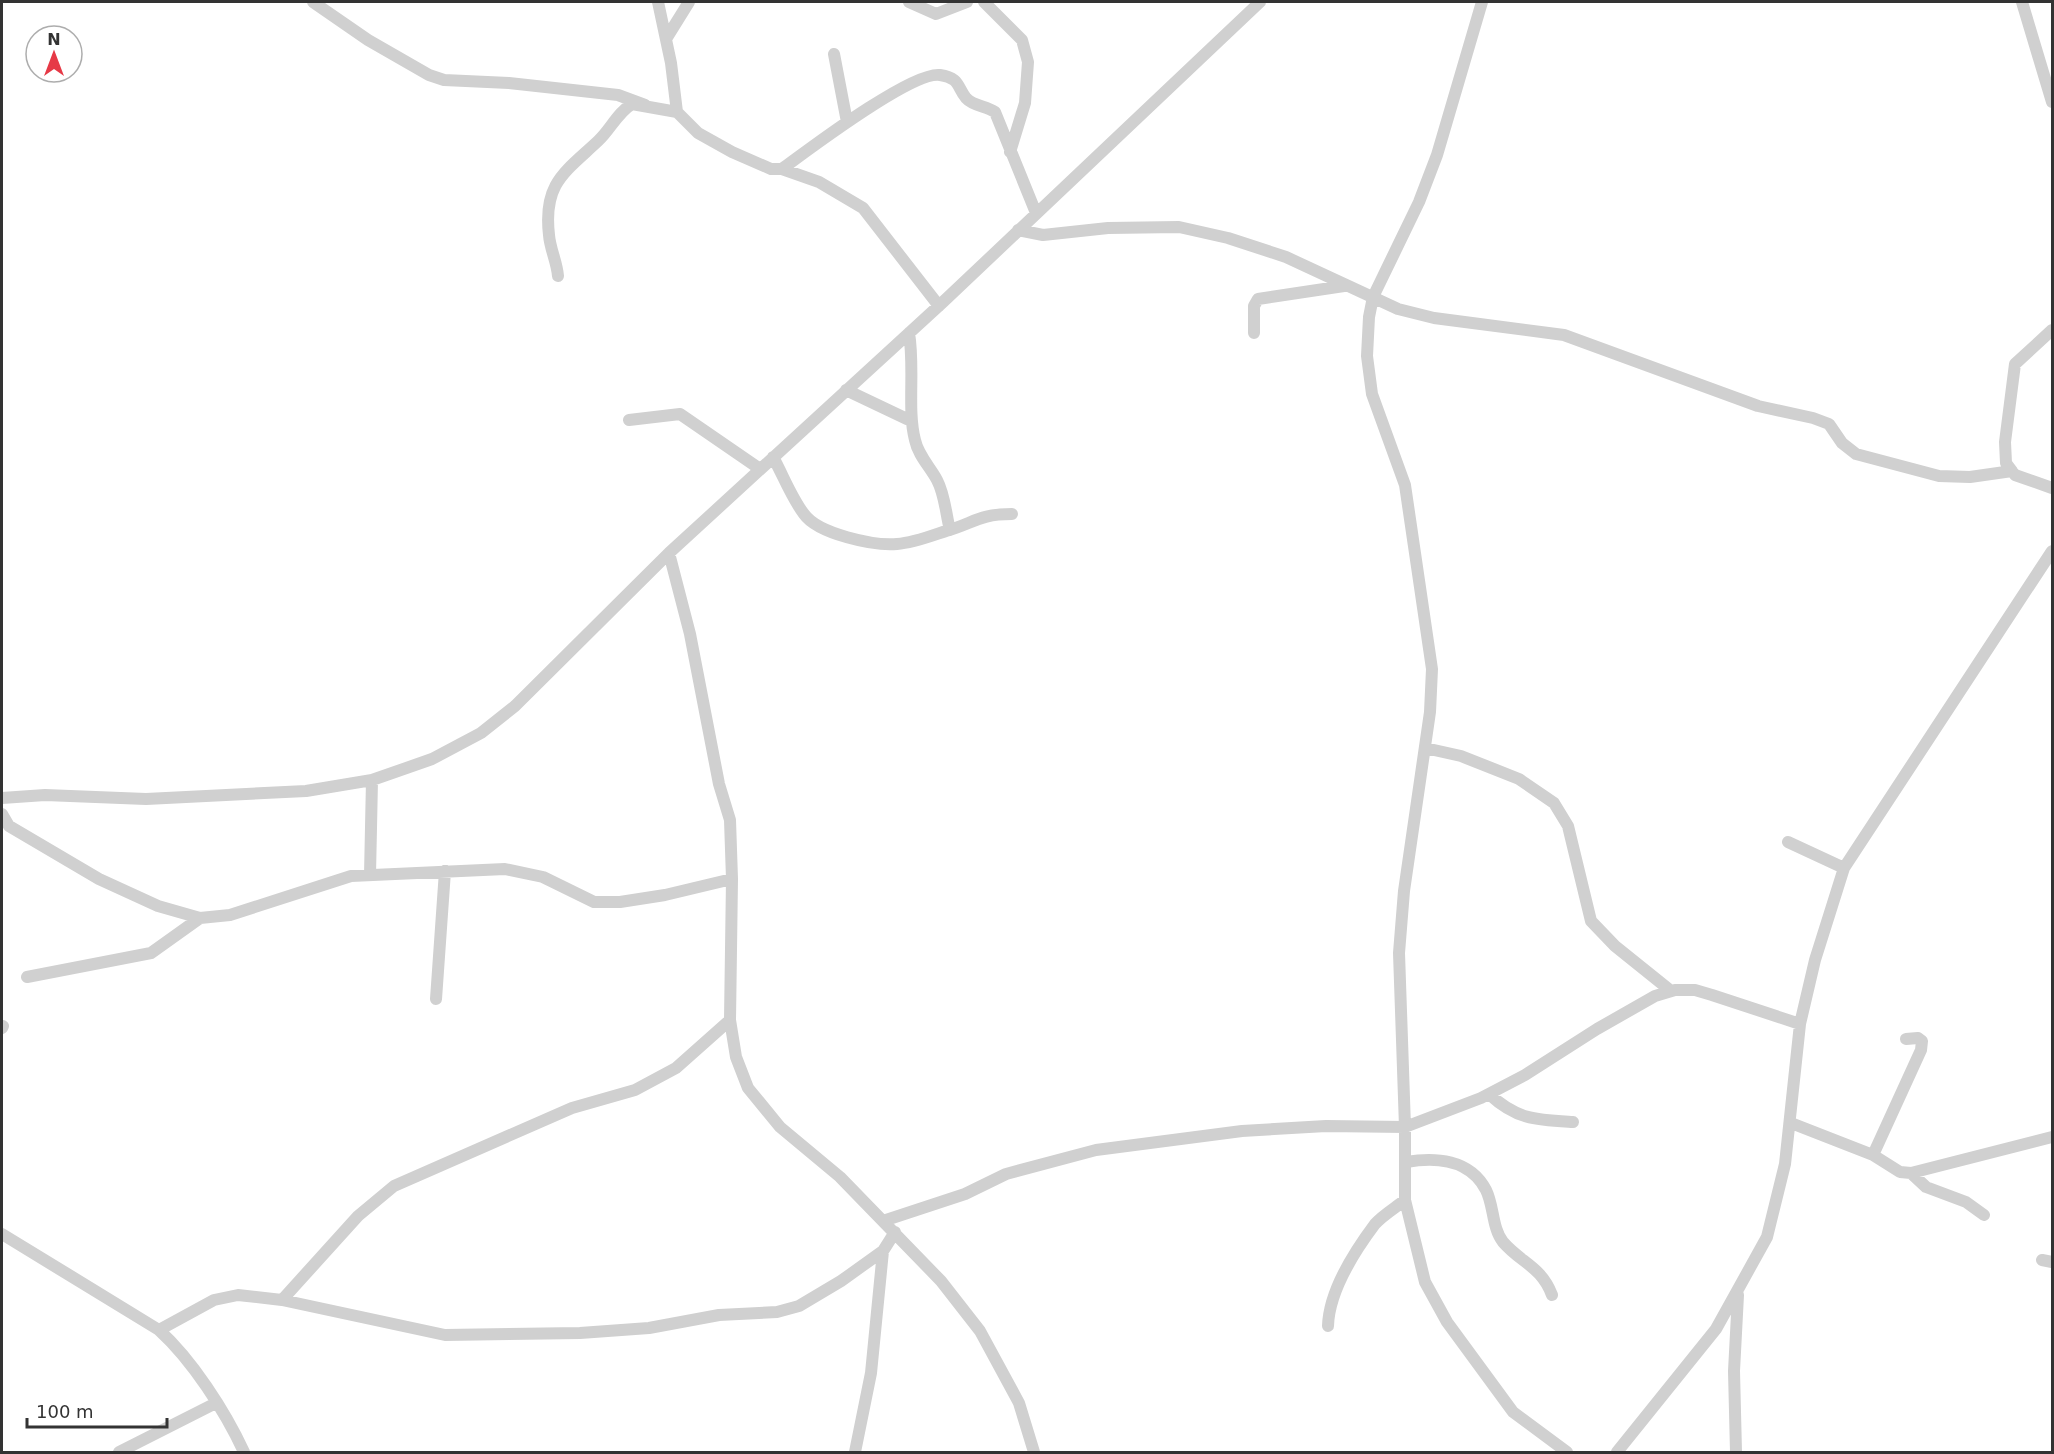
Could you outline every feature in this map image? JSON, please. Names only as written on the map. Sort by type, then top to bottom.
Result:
[{"type":"street","points":[[313,2],[368,40],[429,75],[444,80],[509,83],[618,95],[645,105]]},
{"type":"street","points":[[658,2],[677,112]]},
{"type":"street","points":[[666,39],[690,2]]},
{"type":"street","points":[[909,2],[936,14],[968,2]]},
{"type":"street","points":[[984,2],[1022,40],[1028,62],[1025,103],[1010,152]]},
{"type":"street","points":[[2,798],[45,795],[146,799],[306,791],[372,780],[432,759],[481,732],[515,706],[669,553],[939,306],[1260,2]]},
{"type":"street","points":[[1482,2],[1437,155],[1419,202],[1373,297],[1369,317],[1367,356],[1372,394],[1405,485],[1428,628],[1432,669],[1425,748],[1404,891],[1399,953],[1406,1162],[1405,1200],[1425,1282],[1446,1322],[1513,1412],[1567,1452]]},
{"type":"street","points":[[2022,2],[2048,73],[2052,102]]},
{"type":"street","points":[[834,54],[847,122]]},
{"type":"street","points":[[782,169],[847,122],[914,82],[937,75],[948,77],[961,86],[966,98],[995,112],[1036,213]]},
{"type":"street","points":[[558,276],[549,237],[549,210],[554,190],[568,166],[609,130],[626,108],[632,104],[645,105],[677,112],[698,133],[732,152],[771,169],[782,169],[827,187],[863,208],[939,306]]},
{"type":"street","points":[[1018,230],[1043,235],[1118,228],[1179,227],[1228,238],[1286,258],[1398,309],[1434,318],[1564,335],[1758,406],[1821,421],[1829,424],[1842,443],[1856,454],[1939,476],[1970,477],[2012,471]]},
{"type":"street","points":[[1254,333],[1254,306],[1258,299],[1344,286]]},
{"type":"street","points":[[2052,330],[2015,364],[2005,442],[2006,463],[2016,475],[2052,488]]},
{"type":"street","points":[[909,333],[913,374],[911,417],[915,442],[928,468],[937,479],[950,530]]},
{"type":"street","points":[[846,390],[907,419],[911,417]]},
{"type":"street","points":[[629,420],[680,414],[760,468]]},
{"type":"street","points":[[773,457],[804,514],[823,529],[877,544],[899,544],[950,530],[975,518],[1012,514]]},
{"type":"street","points":[[1617,1452],[1716,1329],[1767,1238],[1783,1174],[1791,1123],[1800,1024],[1815,960],[1844,868],[2052,551]]},
{"type":"street","points":[[669,553],[690,634],[719,784],[730,820],[732,879],[730,1020],[736,1057],[748,1088],[780,1126],[840,1177],[941,1281],[980,1331],[1019,1403],[1034,1452]]},
{"type":"street","points":[[1425,748],[1461,756],[1520,779],[1554,803],[1568,826],[1591,921],[1615,946],[1671,991]]},
{"type":"street","points":[[370,875],[372,780]]},
{"type":"street","points":[[2,814],[9,826],[99,879],[158,906],[200,918],[230,915],[351,876],[445,871],[515,871],[543,877],[594,902],[620,902],[665,896],[732,879]]},
{"type":"street","points":[[1788,842],[1844,868]]},
{"type":"street","points":[[436,999],[445,871]]},
{"type":"street","points":[[27,976],[151,953],[200,918]]},
{"type":"street","points":[[883,1221],[965,1194],[1006,1174],[1096,1150],[1252,1130],[1326,1126],[1405,1127],[1489,1094],[1525,1075],[1597,1029],[1655,996],[1671,991],[1695,990],[1713,994],[1800,1024]]},
{"type":"street","points":[[282,1300],[358,1216],[394,1186],[572,1108],[635,1090],[676,1068],[730,1020]]},
{"type":"street","points":[[1873,1155],[1921,1050],[1922,1041],[1918,1038],[1906,1039]]},
{"type":"street","points":[[1489,1094],[1503,1107],[1532,1120],[1573,1122]]},
{"type":"street","points":[[1791,1123],[1873,1155],[1900,1172],[1911,1173],[2052,1137]]},
{"type":"street","points":[[1406,1162],[1427,1158],[1456,1163],[1472,1173],[1486,1190],[1503,1242],[1536,1268],[1547,1281],[1552,1295]]},
{"type":"street","points":[[1911,1173],[1926,1187],[1966,1202],[1984,1215]]},
{"type":"street","points":[[1329,1326],[1331,1301],[1342,1278],[1376,1223],[1405,1200]]},
{"type":"street","points":[[159,1330],[214,1300],[238,1294],[282,1300],[445,1335],[580,1333],[649,1328],[719,1315],[777,1311],[799,1305],[883,1251],[895,1232]]},
{"type":"street","points":[[2,1234],[159,1330],[171,1341],[216,1403],[231,1425],[244,1452]]},
{"type":"street","points":[[855,1452],[871,1373],[883,1251]]},
{"type":"street","points":[[1736,1452],[1734,1371],[1738,1292]]},
{"type":"street","points":[[119,1452],[216,1403]]}]
